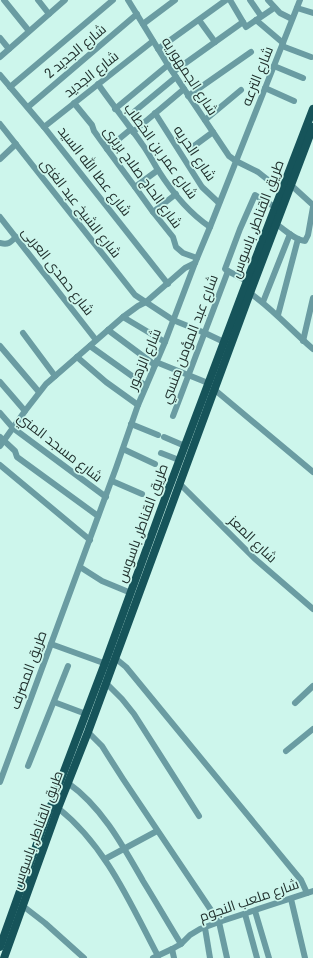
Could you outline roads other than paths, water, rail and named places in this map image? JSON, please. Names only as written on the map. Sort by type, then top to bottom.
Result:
[{"type":"main road","name":"طريق القناطر, باسوس","points":[[4,958],[58,808],[106,683],[131,593],[179,460],[313,109]]},
{"type":"main road","name":"طريق القناطر, باسوس","points":[[0,947],[44,824],[86,714],[111,662],[215,390],[313,127]]},
{"type":"street","points":[[4,0],[30,31]]},
{"type":"street","points":[[38,0],[49,14]]},
{"type":"street","points":[[0,57],[65,0]]},
{"type":"street","points":[[10,87],[113,0]]},
{"type":"street","points":[[143,24],[176,0]]},
{"type":"street","points":[[158,49],[226,0]]},
{"type":"street","points":[[230,0],[246,27],[274,8]]},
{"type":"street","points":[[250,0],[258,18],[282,44],[311,57]]},
{"type":"street","points":[[268,0],[280,13],[292,19]]},
{"type":"street","name":"شارع الترعه","points":[[236,162],[300,0]]},
{"type":"street","name":"شارع الجمهوريه","points":[[131,1],[137,14],[174,75],[229,156],[236,162]]},
{"type":"street","points":[[297,8],[313,13]]},
{"type":"street","name":"شارع الجديد 2","points":[[28,107],[137,14]]},
{"type":"street","points":[[199,20],[215,42]]},
{"type":"street","points":[[135,112],[174,75],[242,22]]},
{"type":"street","points":[[0,38],[9,49]]},
{"type":"street","name":"شارع الجديد","points":[[44,126],[153,41]]},
{"type":"street","points":[[188,96],[251,52]]},
{"type":"street","points":[[116,109],[168,65]]},
{"type":"street","points":[[274,66],[304,78]]},
{"type":"street","name":"شارع عطا الله السيد","points":[[0,75],[44,126],[168,284]]},
{"type":"street","name":"شارع عمر بن الخطاب","points":[[98,84],[146,149],[158,170],[176,194],[195,216],[210,228]]},
{"type":"street","points":[[265,88],[294,101]]},
{"type":"street","points":[[107,149],[155,114],[184,89]]},
{"type":"street","points":[[205,120],[241,90]]},
{"type":"street","name":"شارع الحاج صلاح بربرى","points":[[74,103],[92,125],[94,131],[107,149],[173,237],[176,247],[183,253],[196,260]]},
{"type":"street","name":"شارع الحريه","points":[[155,114],[202,187],[219,203]]},
{"type":"street","name":"شارع الشيخ عبد الغنى","points":[[0,124],[132,292],[173,320],[224,342]]},
{"type":"street","points":[[194,146],[213,132]]},
{"type":"street","points":[[0,159],[16,144]]},
{"type":"street","points":[[236,162],[258,172],[282,191]]},
{"type":"street","name":"شارع الزهور","points":[[80,567],[106,498],[131,424],[236,162]]},
{"type":"street","points":[[135,187],[158,170]]},
{"type":"street","points":[[276,224],[298,239],[304,241],[307,238],[313,206],[291,185]]},
{"type":"street","points":[[153,212],[176,194]]},
{"type":"street","name":"شارع عبد المؤمن منسي","points":[[173,416],[228,271],[225,268],[254,196],[255,195],[275,207]]},
{"type":"street","name":"شارع حمدى العربى","points":[[0,217],[96,340]]},
{"type":"street","points":[[263,302],[290,234]]},
{"type":"street","points":[[0,243],[6,244],[16,237]]},
{"type":"street","points":[[278,315],[298,239]]},
{"type":"street","points":[[98,516],[17,457],[15,451],[1,441],[13,428],[46,384],[123,317],[146,302],[196,260]]},
{"type":"street","points":[[228,271],[247,281]]},
{"type":"street","points":[[250,293],[278,315],[303,341],[313,349]]},
{"type":"street","points":[[303,341],[313,298]]},
{"type":"street","points":[[123,317],[165,342]]},
{"type":"street","points":[[108,330],[155,364],[208,383]]},
{"type":"street","points":[[23,332],[55,376]]},
{"type":"street","points":[[0,346],[39,392]]},
{"type":"street","points":[[90,346],[146,386]]},
{"type":"street","points":[[77,358],[138,406]]},
{"type":"street","points":[[0,382],[25,411]]},
{"type":"street","points":[[215,390],[313,472]]},
{"type":"street","name":"شارع مسجد المني","points":[[0,413],[13,428],[106,498]]},
{"type":"street","points":[[131,424],[185,446]]},
{"type":"street","points":[[123,449],[156,464]]},
{"type":"street","points":[[161,453],[179,460]]},
{"type":"street","points":[[0,465],[90,540]]},
{"type":"street","points":[[112,481],[142,494]]},
{"type":"street","name":"شارع المعز","points":[[179,483],[254,558],[313,609]]},
{"type":"street","points":[[80,567],[102,581],[131,593]]},
{"type":"street","name":"طريق المصرف","points":[[0,782],[2,766],[80,567]]},
{"type":"street","points":[[51,644],[126,667],[310,892]]},
{"type":"street","points":[[28,766],[68,666]]},
{"type":"street","points":[[106,683],[132,711],[200,816]]},
{"type":"street","points":[[295,703],[313,686]]},
{"type":"street","points":[[54,702],[86,714]]},
{"type":"street","points":[[286,751],[313,730]]},
{"type":"street","points":[[88,732],[108,754],[122,779],[219,922],[227,958]]},
{"type":"street","points":[[68,783],[87,798],[106,821],[125,849],[181,944]]},
{"type":"street","points":[[58,808],[79,827],[105,859],[122,887],[156,957]]},
{"type":"street","points":[[105,859],[157,831]]},
{"type":"street","name":"شارع ملعب النجوم","points":[[156,957],[181,944],[195,932],[219,922],[310,892]]},
{"type":"street","points":[[291,899],[305,958]]},
{"type":"street","points":[[23,906],[45,922],[84,958]]},
{"type":"street","points":[[255,911],[269,958]]},
{"type":"street","points":[[245,914],[257,958]]},
{"type":"street","points":[[205,928],[210,958]]},
{"type":"street","points":[[172,949],[174,958]]}]
